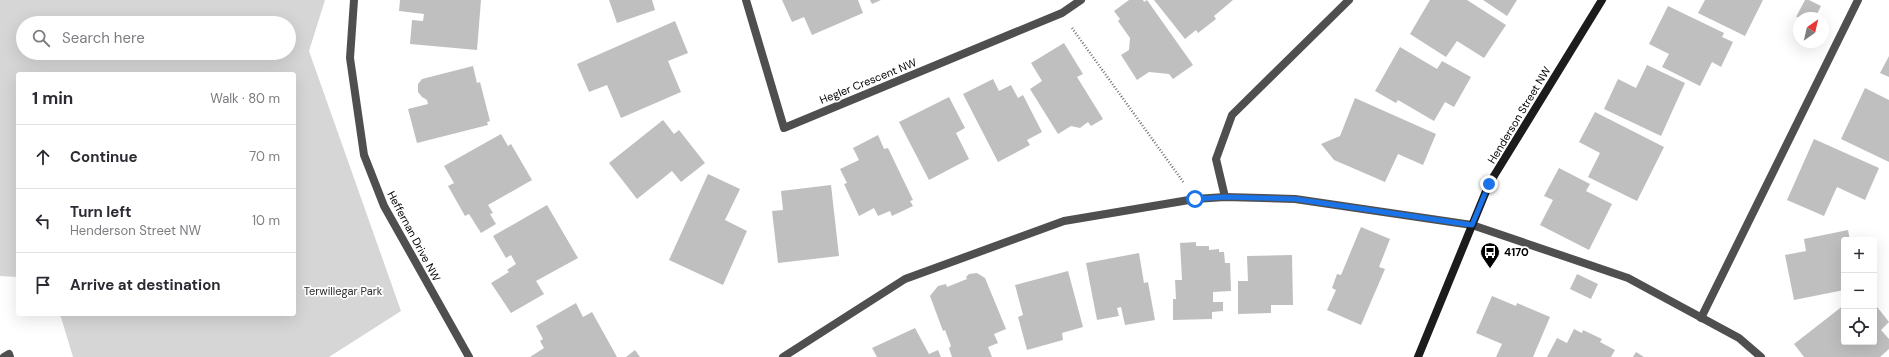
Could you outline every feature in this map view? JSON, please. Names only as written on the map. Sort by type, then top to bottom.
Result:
[{"type":"street","name":"Heffernan Drive NW","points":[[354,0],[350,58],[364,155],[384,206],[469,357]]},
{"type":"street","name":"Hegler Crescent NW","points":[[746,0],[784,128],[1062,13],[1081,0]]},
{"type":"street","points":[[1225,197],[1216,159],[1232,115],[1349,0]]},
{"type":"street","name":"Henderson Street NW","points":[[1418,357],[1489,184],[1602,0]]},
{"type":"street","points":[[1701,318],[1858,0]]},
{"type":"street","points":[[783,357],[905,279],[1064,221],[1195,199],[1225,197],[1295,199],[1472,225],[1628,278],[1739,338],[1761,357]]},
{"type":"street","points":[[4,357],[9,354],[10,357]]},
{"type":"path","points":[[1062,13],[1195,199]]},
{"type":"green space","name":"Terwillegar Park","points":[[0,0],[325,0],[309,51],[401,311],[329,357],[73,357],[61,316],[296,316],[296,72],[16,72],[16,277],[0,276]]},
{"type":"building","points":[[400,0],[481,0],[477,50],[410,44],[412,20],[423,21],[424,14],[399,11]]},
{"type":"building","points":[[609,0],[652,0],[655,10],[617,23]]},
{"type":"building","points":[[782,0],[858,0],[863,13],[812,35],[804,17],[792,22]]},
{"type":"building","points":[[870,0],[881,0],[872,4]]},
{"type":"building","points":[[1129,0],[1143,0],[1144,2],[1147,0],[1193,65],[1173,79],[1169,74],[1149,72],[1137,80],[1121,55],[1129,50],[1130,38],[1118,21],[1120,19],[1114,11]]},
{"type":"building","points":[[1154,0],[1233,0],[1214,16],[1216,19],[1198,33],[1196,30],[1185,39]]},
{"type":"building","points":[[1430,0],[1467,0],[1506,25],[1484,58],[1457,41],[1446,57],[1410,34]]},
{"type":"building","points":[[1483,0],[1517,0],[1507,16]]},
{"type":"building","points":[[1705,0],[1763,0],[1745,36],[1698,13]]},
{"type":"building","points":[[1805,0],[1809,0],[1821,6],[1818,12],[1799,12]]},
{"type":"building","points":[[1668,6],[1724,33],[1722,37],[1733,42],[1721,67],[1712,62],[1700,86],[1662,67],[1669,54],[1649,44]]},
{"type":"building","points":[[675,21],[688,53],[668,61],[681,92],[621,118],[607,85],[589,92],[577,64]]},
{"type":"building","points":[[1064,43],[1083,74],[1077,77],[1103,119],[1091,126],[1088,122],[1080,128],[1071,126],[1058,134],[1030,89],[1042,81],[1031,63]]},
{"type":"building","points":[[1400,47],[1437,69],[1442,61],[1471,77],[1454,107],[1445,102],[1434,121],[1398,100],[1396,103],[1375,91]]},
{"type":"building","points":[[1889,56],[1889,77],[1880,73]]},
{"type":"building","points":[[1647,65],[1685,83],[1661,136],[1604,109],[1618,79],[1636,88]]},
{"type":"building","points":[[473,66],[477,83],[480,82],[490,121],[487,122],[488,125],[417,143],[408,109],[428,104],[427,100],[418,92],[418,84],[422,79]]},
{"type":"building","points":[[993,79],[999,91],[1011,85],[1018,98],[1023,95],[1042,132],[1027,140],[1030,145],[998,162],[963,94]]},
{"type":"building","points":[[1865,88],[1889,100],[1889,162],[1841,139]]},
{"type":"building","points":[[949,97],[965,128],[956,133],[969,159],[929,180],[899,122]]},
{"type":"building","points":[[1355,98],[1436,134],[1423,165],[1398,154],[1385,182],[1334,160],[1321,144],[1340,136]]},
{"type":"building","points":[[1595,112],[1664,147],[1637,201],[1588,177],[1600,153],[1579,142]]},
{"type":"building","points":[[663,120],[674,134],[679,130],[705,163],[681,182],[672,171],[637,199],[609,163]]},
{"type":"building","points":[[501,134],[508,146],[511,144],[532,180],[488,205],[493,213],[490,214],[496,224],[481,233],[469,214],[465,216],[448,186],[454,183],[444,166]]},
{"type":"building","points":[[878,135],[884,149],[888,148],[913,200],[910,201],[913,206],[892,216],[890,211],[878,216],[874,208],[859,216],[844,184],[847,183],[840,169],[859,160],[853,148]]},
{"type":"building","points":[[1814,139],[1879,168],[1865,200],[1837,187],[1824,216],[1787,200]]},
{"type":"building","points":[[1559,168],[1590,184],[1586,191],[1612,204],[1589,250],[1540,225],[1553,200],[1544,196]]},
{"type":"building","points":[[708,174],[740,189],[725,220],[747,231],[723,285],[669,260]]},
{"type":"building","points":[[831,185],[839,256],[778,263],[772,211],[783,210],[781,191]]},
{"type":"building","points":[[547,205],[578,258],[536,281],[544,294],[511,313],[491,283],[509,272],[507,270],[516,264],[511,255],[506,258],[493,236]]},
{"type":"building","points":[[1361,227],[1390,239],[1379,267],[1385,269],[1361,325],[1327,310],[1336,290],[1332,288],[1337,274],[1341,275]]},
{"type":"building","points":[[1848,230],[1849,237],[1841,237],[1841,291],[1794,300],[1785,255],[1806,251],[1804,239]]},
{"type":"building","points":[[1196,242],[1196,246],[1209,246],[1209,250],[1219,249],[1219,252],[1224,252],[1225,263],[1230,263],[1231,291],[1213,292],[1213,302],[1223,302],[1223,311],[1212,312],[1212,319],[1173,320],[1173,299],[1176,299],[1175,280],[1182,280],[1180,243]]},
{"type":"building","points":[[1139,253],[1144,283],[1148,282],[1155,320],[1125,325],[1121,307],[1117,308],[1119,316],[1097,320],[1086,263]]},
{"type":"building","points":[[1292,255],[1293,305],[1271,305],[1271,313],[1238,314],[1238,281],[1248,281],[1247,256]]},
{"type":"building","points":[[1068,271],[1083,327],[1062,333],[1063,340],[1027,350],[1018,317],[1023,315],[1015,285]]},
{"type":"building","points":[[977,273],[985,278],[1006,329],[994,334],[998,343],[988,347],[992,357],[952,357],[949,348],[951,346],[945,330],[943,331],[930,296],[938,286],[946,284],[947,287],[967,279],[966,277],[969,274]]},
{"type":"building","points":[[1577,274],[1598,284],[1591,299],[1570,289]]},
{"type":"building","points":[[1492,296],[1516,306],[1517,303],[1550,317],[1533,357],[1496,357],[1502,344],[1476,333]]},
{"type":"building","points":[[576,303],[583,317],[592,312],[617,357],[530,357],[544,348],[540,341],[543,339],[536,326]]},
{"type":"building","points":[[1841,307],[1841,345],[1877,345],[1877,307],[1889,322],[1881,330],[1889,339],[1889,349],[1880,357],[1804,357],[1794,344]]},
{"type":"building","points":[[915,328],[929,354],[938,350],[941,357],[877,357],[872,348]]},
{"type":"building","points":[[1574,329],[1582,333],[1583,330],[1602,339],[1600,342],[1615,350],[1611,357],[1547,357],[1557,338],[1567,343]]},
{"type":"building","points":[[635,350],[640,357],[626,357]]},
{"type":"building","points":[[1636,352],[1644,357],[1633,357]]},
{"type":"place","name":"4170","points":[[1490,269]]},
{"type":"route","points":[[1195,199],[1225,197],[1295,199],[1472,225],[1489,184]]}]
